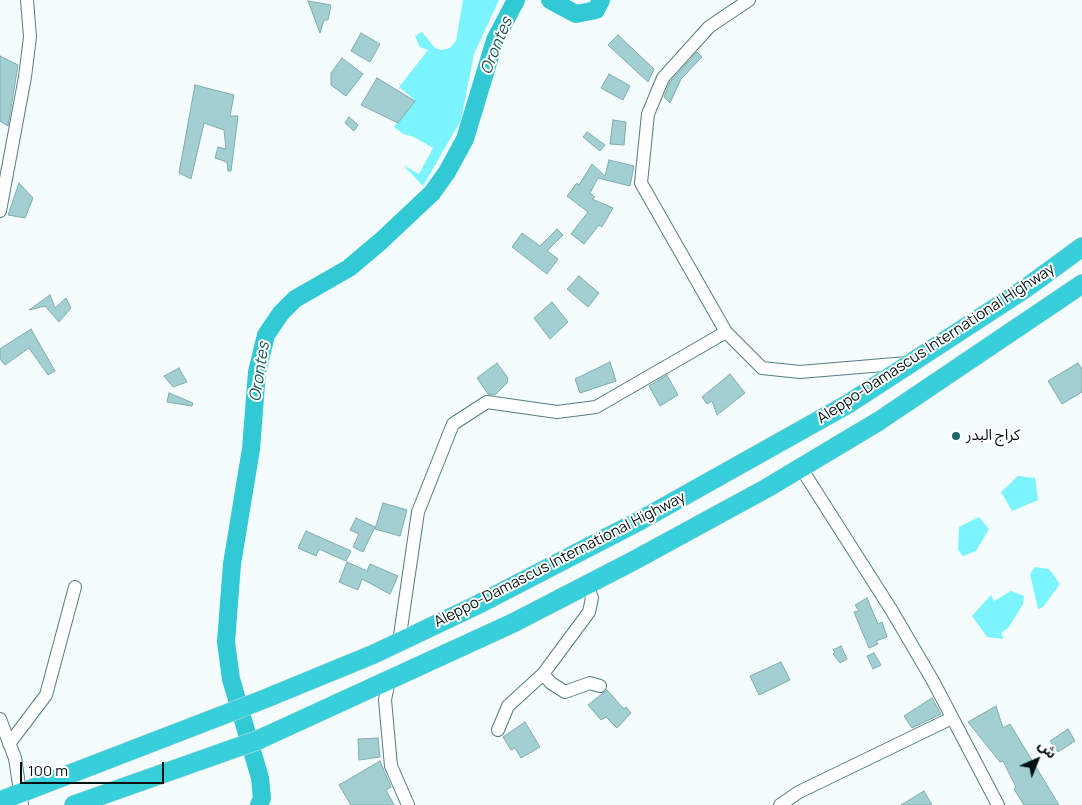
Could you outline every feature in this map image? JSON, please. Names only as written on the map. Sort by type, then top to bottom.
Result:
[{"type":"highway","name":"Aleppo-Damascus International Highway","points":[[0,801],[21,800],[399,642],[476,606],[641,520],[848,404],[1026,288],[1082,247]]},
{"type":"highway","name":"Aleppo-Damascus International Highway","points":[[74,805],[258,740],[513,623],[587,585],[801,468],[879,420],[1082,284]]},
{"type":"street","points":[[0,211],[25,77],[30,37],[27,0]]},
{"type":"street","points":[[749,0],[709,27],[663,78],[648,114],[641,183],[726,332],[762,368],[800,372],[912,362]]},
{"type":"street","points":[[399,642],[418,512],[452,424],[487,402],[557,412],[596,407],[726,332]]},
{"type":"street","points":[[801,468],[892,611],[952,718],[993,803]]},
{"type":"street","points":[[498,730],[508,706],[543,674],[589,612],[592,598],[587,585]]},
{"type":"street","points":[[10,744],[46,695],[74,587]]},
{"type":"street","points":[[543,674],[551,683],[565,692],[590,683],[600,686]]},
{"type":"street","points":[[389,680],[385,700],[391,766],[408,805]]},
{"type":"street","points":[[780,805],[799,792],[952,718]]},
{"type":"street","points":[[0,719],[15,758],[21,800]]},
{"type":"shaded area","points":[[463,0],[499,0],[474,54],[461,120],[423,186],[403,165],[419,174],[433,148],[414,137],[403,134],[394,127],[415,100],[399,87],[428,50],[420,47],[415,36],[422,32],[435,48],[441,50],[450,48],[456,41]]},
{"type":"shaded area","points":[[1018,476],[1035,478],[1038,500],[1012,511],[1001,492]]},
{"type":"shaded area","points":[[979,517],[989,529],[976,551],[963,556],[958,550],[959,527]]},
{"type":"shaded area","points":[[1035,567],[1049,569],[1060,584],[1043,607],[1038,609],[1030,574]]},
{"type":"shaded area","points":[[1011,591],[1024,596],[1023,604],[1009,627],[1001,633],[1004,639],[987,637],[972,616],[991,595],[994,601]]},
{"type":"building","points":[[308,1],[331,5],[328,20],[324,20],[320,33]]},
{"type":"building","points":[[361,33],[380,44],[370,62],[351,51]]},
{"type":"building","points":[[618,35],[654,69],[648,82],[608,45]]},
{"type":"building","points":[[697,52],[702,57],[681,79],[670,103],[664,97],[670,82]]},
{"type":"building","points":[[0,56],[18,65],[8,126],[0,121]]},
{"type":"building","points":[[342,58],[363,74],[346,96],[331,85],[331,73]]},
{"type":"building","points":[[609,74],[630,86],[623,100],[601,88]]},
{"type":"building","points":[[377,78],[415,101],[398,123],[361,105]]},
{"type":"building","points":[[195,85],[234,95],[230,116],[238,116],[231,171],[228,171],[227,162],[215,158],[218,147],[226,149],[224,130],[204,123],[191,179],[179,173]]},
{"type":"building","points":[[349,117],[358,125],[354,131],[345,123]]},
{"type":"building","points":[[613,120],[626,122],[624,145],[610,144]]},
{"type":"building","points":[[587,132],[605,145],[600,151],[583,137]]},
{"type":"building","points":[[609,160],[634,166],[630,186],[598,178],[590,193],[595,197],[592,199],[613,208],[602,227],[599,225],[584,244],[571,234],[588,212],[567,196],[577,183],[579,185],[592,164],[605,176]]},
{"type":"building","points":[[19,183],[33,198],[25,218],[8,215]]},
{"type":"building","points":[[557,229],[563,235],[547,251],[558,259],[547,274],[512,247],[522,233],[540,246]]},
{"type":"building","points":[[579,276],[599,293],[588,307],[567,289]]},
{"type":"building","points":[[50,295],[55,308],[66,298],[71,308],[59,322],[45,306],[29,310]]},
{"type":"building","points":[[552,302],[568,322],[550,339],[534,318]]},
{"type":"building","points":[[31,329],[55,371],[48,375],[29,348],[5,365],[0,359],[0,349]]},
{"type":"building","points":[[610,362],[616,381],[580,393],[575,379]]},
{"type":"building","points":[[497,363],[508,378],[507,383],[495,395],[488,394],[477,378]]},
{"type":"building","points":[[1078,363],[1082,369],[1082,392],[1062,404],[1048,381]]},
{"type":"building","points":[[179,368],[187,382],[173,387],[164,376]]},
{"type":"building","points":[[730,374],[745,393],[717,415],[712,401],[707,404],[702,397]]},
{"type":"building","points":[[667,375],[678,395],[660,406],[649,386]]},
{"type":"building","points":[[169,393],[193,403],[192,406],[167,402]]},
{"type":"building","points":[[383,503],[407,510],[400,536],[375,529]]},
{"type":"building","points":[[356,518],[375,527],[363,552],[353,547],[359,534],[350,530]]},
{"type":"building","points":[[306,531],[351,551],[346,561],[319,549],[316,556],[298,548]]},
{"type":"building","points":[[347,562],[367,571],[370,564],[398,576],[390,594],[362,579],[358,590],[339,582]]},
{"type":"building","points":[[867,598],[878,624],[882,622],[887,637],[876,641],[878,644],[869,648],[854,612],[859,611],[855,605]]},
{"type":"building","points":[[841,646],[847,659],[840,663],[833,654],[835,652],[833,650]]},
{"type":"building","points":[[874,653],[881,665],[873,669],[867,656]]},
{"type":"building","points":[[781,662],[790,680],[759,695],[750,676]]},
{"type":"building","points":[[607,690],[624,709],[626,707],[631,713],[617,728],[606,717],[601,720],[588,705]]},
{"type":"building","points":[[932,698],[941,714],[912,728],[904,716]]},
{"type":"building","points":[[996,706],[1003,728],[1010,724],[1059,805],[1024,805],[1014,789],[1016,787],[1003,761],[1000,762],[968,722]]},
{"type":"building","points":[[525,722],[540,747],[521,758],[515,748],[511,750],[503,737]]},
{"type":"building","points":[[1068,729],[1075,741],[1058,752],[1050,741]]},
{"type":"building","points":[[378,738],[380,757],[359,760],[358,739]]},
{"type":"building","points":[[380,761],[391,787],[386,790],[394,805],[351,805],[339,785]]},
{"type":"building","points":[[924,791],[932,805],[901,805]]},
{"type":"waterway","name":"Orontes","points":[[259,805],[262,798],[260,778],[231,679],[226,642],[232,564],[251,449],[257,372],[266,335],[281,313],[295,299],[349,268],[432,193],[447,172],[465,139],[495,40],[516,0]]},
{"type":"waterway","points":[[550,0],[576,14],[596,10],[601,0]]},
{"type":"place","name":"كراج البدر","points":[[956,436]]}]
